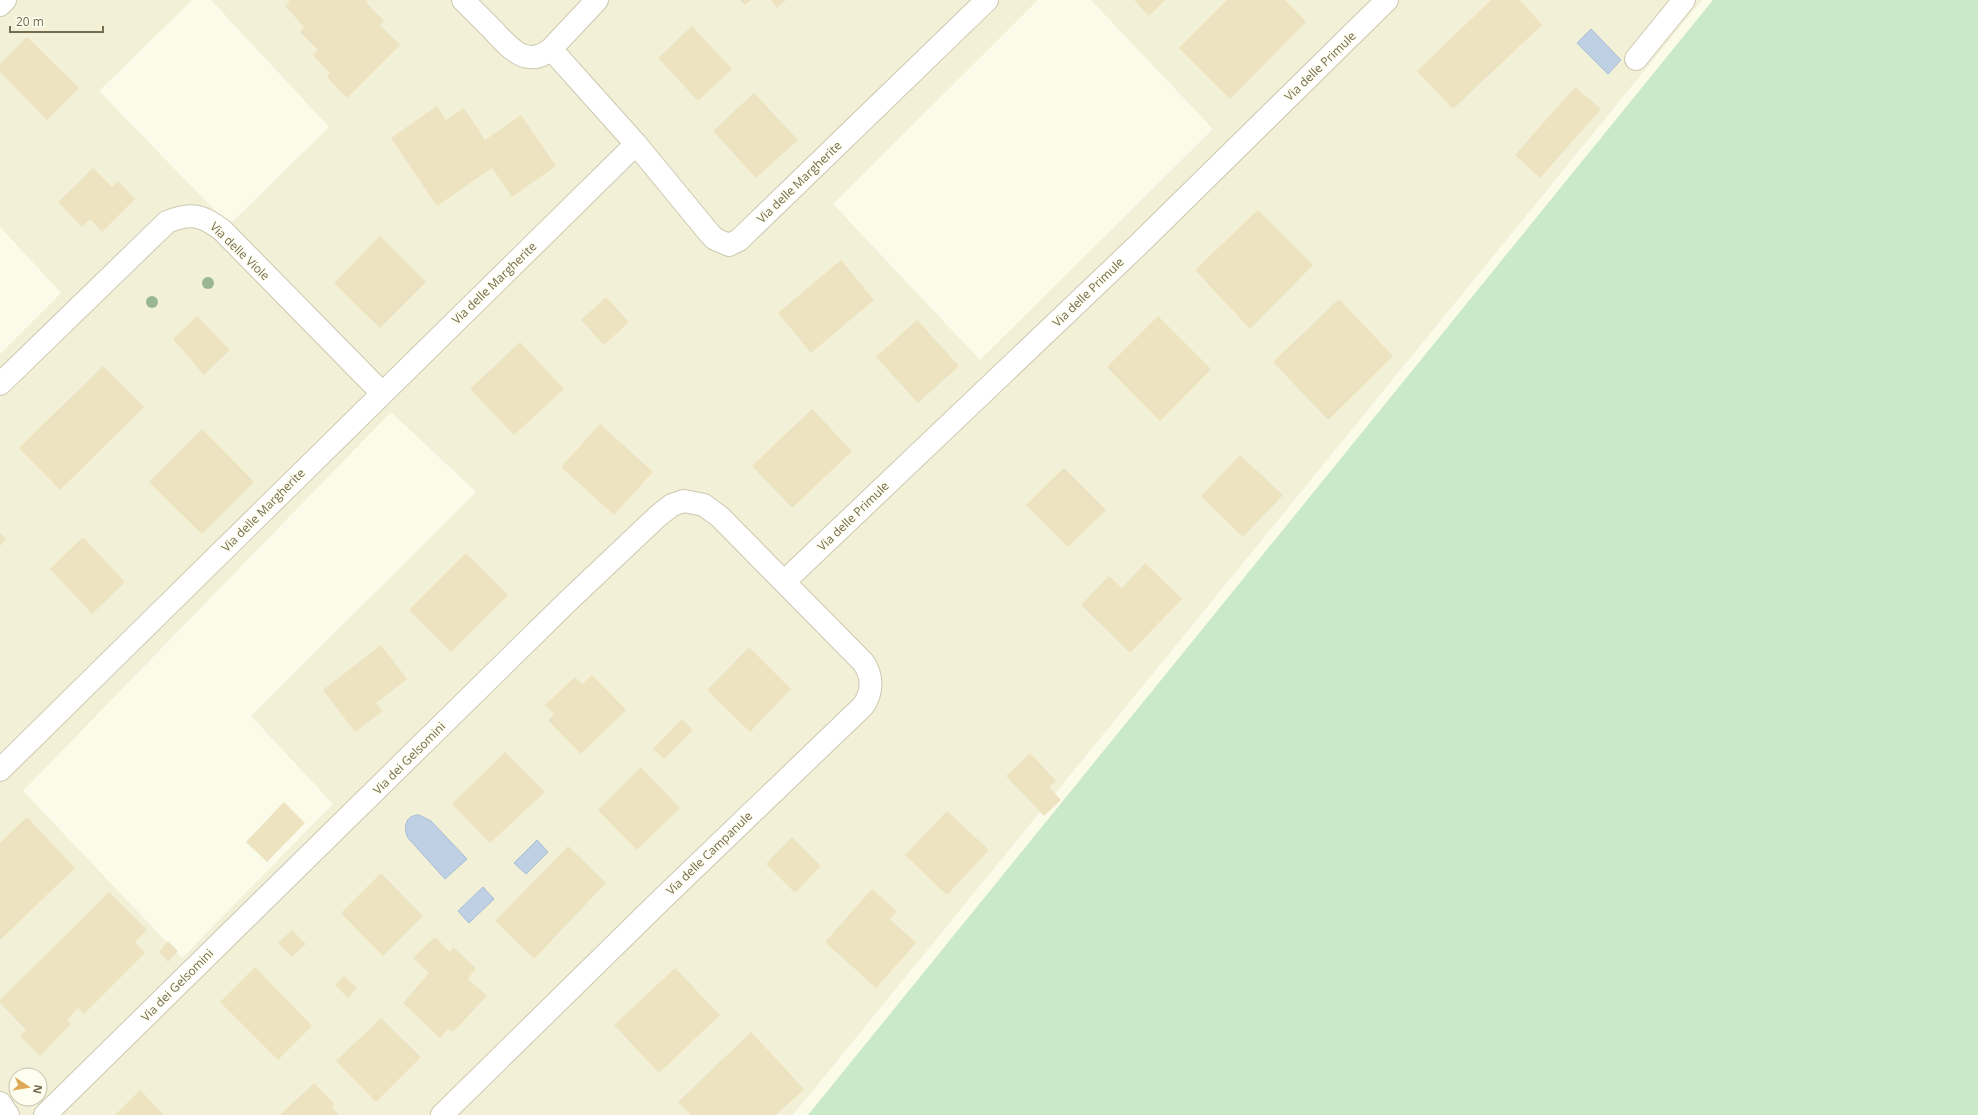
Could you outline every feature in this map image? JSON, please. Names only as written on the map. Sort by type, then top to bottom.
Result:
[{"type":"street","points":[[0,5],[5,0]]},
{"type":"street","points":[[463,0],[517,53],[531,57],[546,53],[551,49],[597,0]]},
{"type":"street","name":"Via delle Margherite","points":[[0,770],[636,144],[701,226],[715,239],[730,245],[733,244],[739,240],[988,0]]},
{"type":"street","name":"Via delle Primule","points":[[785,581],[1138,245],[1387,0]]},
{"type":"street","points":[[1636,59],[1684,0]]},
{"type":"street","points":[[551,49],[636,144]]},
{"type":"street","name":"Via delle Viole","points":[[0,384],[167,222],[186,216],[197,216],[211,222],[222,230],[382,393]]},
{"type":"street","name":"Via dei Gelsomini","points":[[45,1115],[567,602],[668,508],[684,501],[694,502],[712,510],[785,581]]},
{"type":"street","name":"Via delle Campanule","points":[[442,1115],[661,900],[866,702],[871,685],[867,667],[785,581]]},
{"type":"street","points":[[0,1103],[8,1115]]},
{"type":"shaded area","points":[[0,0],[192,0],[99,91],[229,225],[329,127],[211,0],[1038,0],[833,204],[980,360],[1213,129],[1091,0],[1702,0],[793,1115],[0,1115],[0,354],[61,293],[0,227]],"holes":[[[391,412],[476,492],[251,716],[333,804],[182,958],[23,791]]]},
{"type":"green space","points":[[1713,0],[1978,0],[1978,1115],[808,1115]]},
{"type":"water","points":[[1591,29],[1621,60],[1608,74],[1577,43]]},
{"type":"water","points":[[419,815],[431,821],[467,859],[445,879],[406,834],[406,823],[408,820],[411,817]]},
{"type":"water","points":[[537,840],[548,852],[526,874],[514,863]]},
{"type":"water","points":[[483,887],[494,899],[469,923],[458,911]]},
{"type":"building","points":[[287,0],[368,0],[366,2],[384,21],[380,25],[400,45],[347,98],[327,77],[330,73],[313,55],[318,50],[300,32],[304,27],[285,6],[290,2]]},
{"type":"building","points":[[740,0],[751,0],[745,5]]},
{"type":"building","points":[[771,0],[786,0],[777,8]]},
{"type":"building","points":[[1134,0],[1165,0],[1149,16]]},
{"type":"building","points":[[1227,0],[1285,0],[1306,22],[1230,99],[1179,48]]},
{"type":"building","points":[[1491,0],[1520,0],[1542,25],[1453,109],[1417,71]]},
{"type":"building","points":[[692,26],[732,69],[698,101],[658,58]]},
{"type":"building","points":[[27,37],[79,88],[47,120],[0,72],[0,64]]},
{"type":"building","points":[[1575,87],[1601,109],[1540,178],[1515,155]]},
{"type":"building","points":[[754,93],[798,140],[756,178],[713,131]]},
{"type":"building","points":[[437,106],[446,120],[464,108],[485,140],[521,115],[556,166],[512,197],[492,168],[437,206],[391,138]]},
{"type":"building","points":[[93,168],[112,187],[118,181],[135,199],[102,232],[90,219],[82,227],[58,202]]},
{"type":"building","points":[[1258,210],[1313,265],[1250,329],[1195,270]]},
{"type":"building","points":[[380,236],[426,282],[380,328],[334,283]]},
{"type":"building","points":[[841,260],[874,300],[811,353],[778,313]]},
{"type":"building","points":[[606,297],[629,322],[604,345],[581,320]]},
{"type":"building","points":[[1339,299],[1393,356],[1328,420],[1273,362]]},
{"type":"building","points":[[197,316],[230,350],[204,375],[173,339]]},
{"type":"building","points":[[1158,316],[1211,369],[1160,421],[1107,367]]},
{"type":"building","points":[[917,320],[959,366],[918,403],[876,357]]},
{"type":"building","points":[[520,342],[564,389],[514,435],[470,389]]},
{"type":"building","points":[[103,366],[144,407],[60,490],[19,448]]},
{"type":"building","points":[[812,409],[852,451],[792,508],[752,466]]},
{"type":"building","points":[[600,424],[653,472],[614,515],[561,467]]},
{"type":"building","points":[[202,429],[254,482],[202,534],[149,482]]},
{"type":"building","points":[[1240,455],[1283,495],[1243,537],[1201,496]]},
{"type":"building","points":[[1064,468],[1106,510],[1068,547],[1026,505]]},
{"type":"building","points":[[0,533],[6,539],[0,546]]},
{"type":"building","points":[[83,537],[125,582],[92,614],[50,569]]},
{"type":"building","points":[[466,553],[508,595],[451,652],[409,610]]},
{"type":"building","points":[[1145,563],[1182,599],[1130,653],[1081,605],[1109,576],[1122,588]]},
{"type":"building","points":[[381,645],[407,679],[376,703],[383,711],[355,732],[323,690]]},
{"type":"building","points":[[749,647],[791,689],[750,732],[707,690]]},
{"type":"building","points":[[592,675],[626,710],[581,754],[548,720],[554,714],[545,705],[575,677],[582,684]]},
{"type":"building","points":[[682,719],[693,730],[664,759],[653,749]]},
{"type":"building","points":[[505,752],[545,792],[490,843],[452,804]]},
{"type":"building","points":[[1030,753],[1056,781],[1049,787],[1061,800],[1044,816],[1006,776]]},
{"type":"building","points":[[641,767],[680,808],[637,850],[598,810]]},
{"type":"building","points":[[284,802],[305,823],[267,862],[246,842]]},
{"type":"building","points":[[947,811],[989,850],[947,895],[905,855]]},
{"type":"building","points":[[27,817],[75,868],[0,940],[0,843]]},
{"type":"building","points":[[792,837],[821,866],[795,893],[766,864]]},
{"type":"building","points":[[568,846],[606,883],[534,959],[495,921]]},
{"type":"building","points":[[381,873],[423,916],[383,956],[341,913]]},
{"type":"building","points":[[872,889],[897,911],[890,919],[916,943],[876,988],[825,942]]},
{"type":"building","points":[[109,892],[147,930],[135,942],[145,953],[84,1014],[78,1008],[67,1020],[71,1024],[40,1056],[20,1036],[26,1030],[0,1003],[0,1000]]},
{"type":"building","points":[[292,930],[306,944],[292,957],[278,943]]},
{"type":"building","points":[[435,937],[450,952],[453,947],[476,968],[468,979],[487,996],[453,1032],[448,1029],[440,1038],[403,1003],[429,973],[413,958]]},
{"type":"building","points":[[168,941],[178,951],[168,962],[159,952]]},
{"type":"building","points":[[255,967],[312,1026],[278,1060],[220,1002]]},
{"type":"building","points":[[675,968],[720,1015],[659,1073],[614,1025]]},
{"type":"building","points":[[344,976],[357,988],[348,998],[335,985]]},
{"type":"building","points":[[381,1018],[421,1057],[376,1102],[336,1061]]},
{"type":"building","points":[[751,1032],[804,1089],[776,1115],[691,1115],[678,1102]]},
{"type":"building","points":[[314,1083],[334,1104],[332,1108],[340,1115],[280,1115]]},
{"type":"building","points":[[140,1090],[164,1115],[115,1115]]}]
